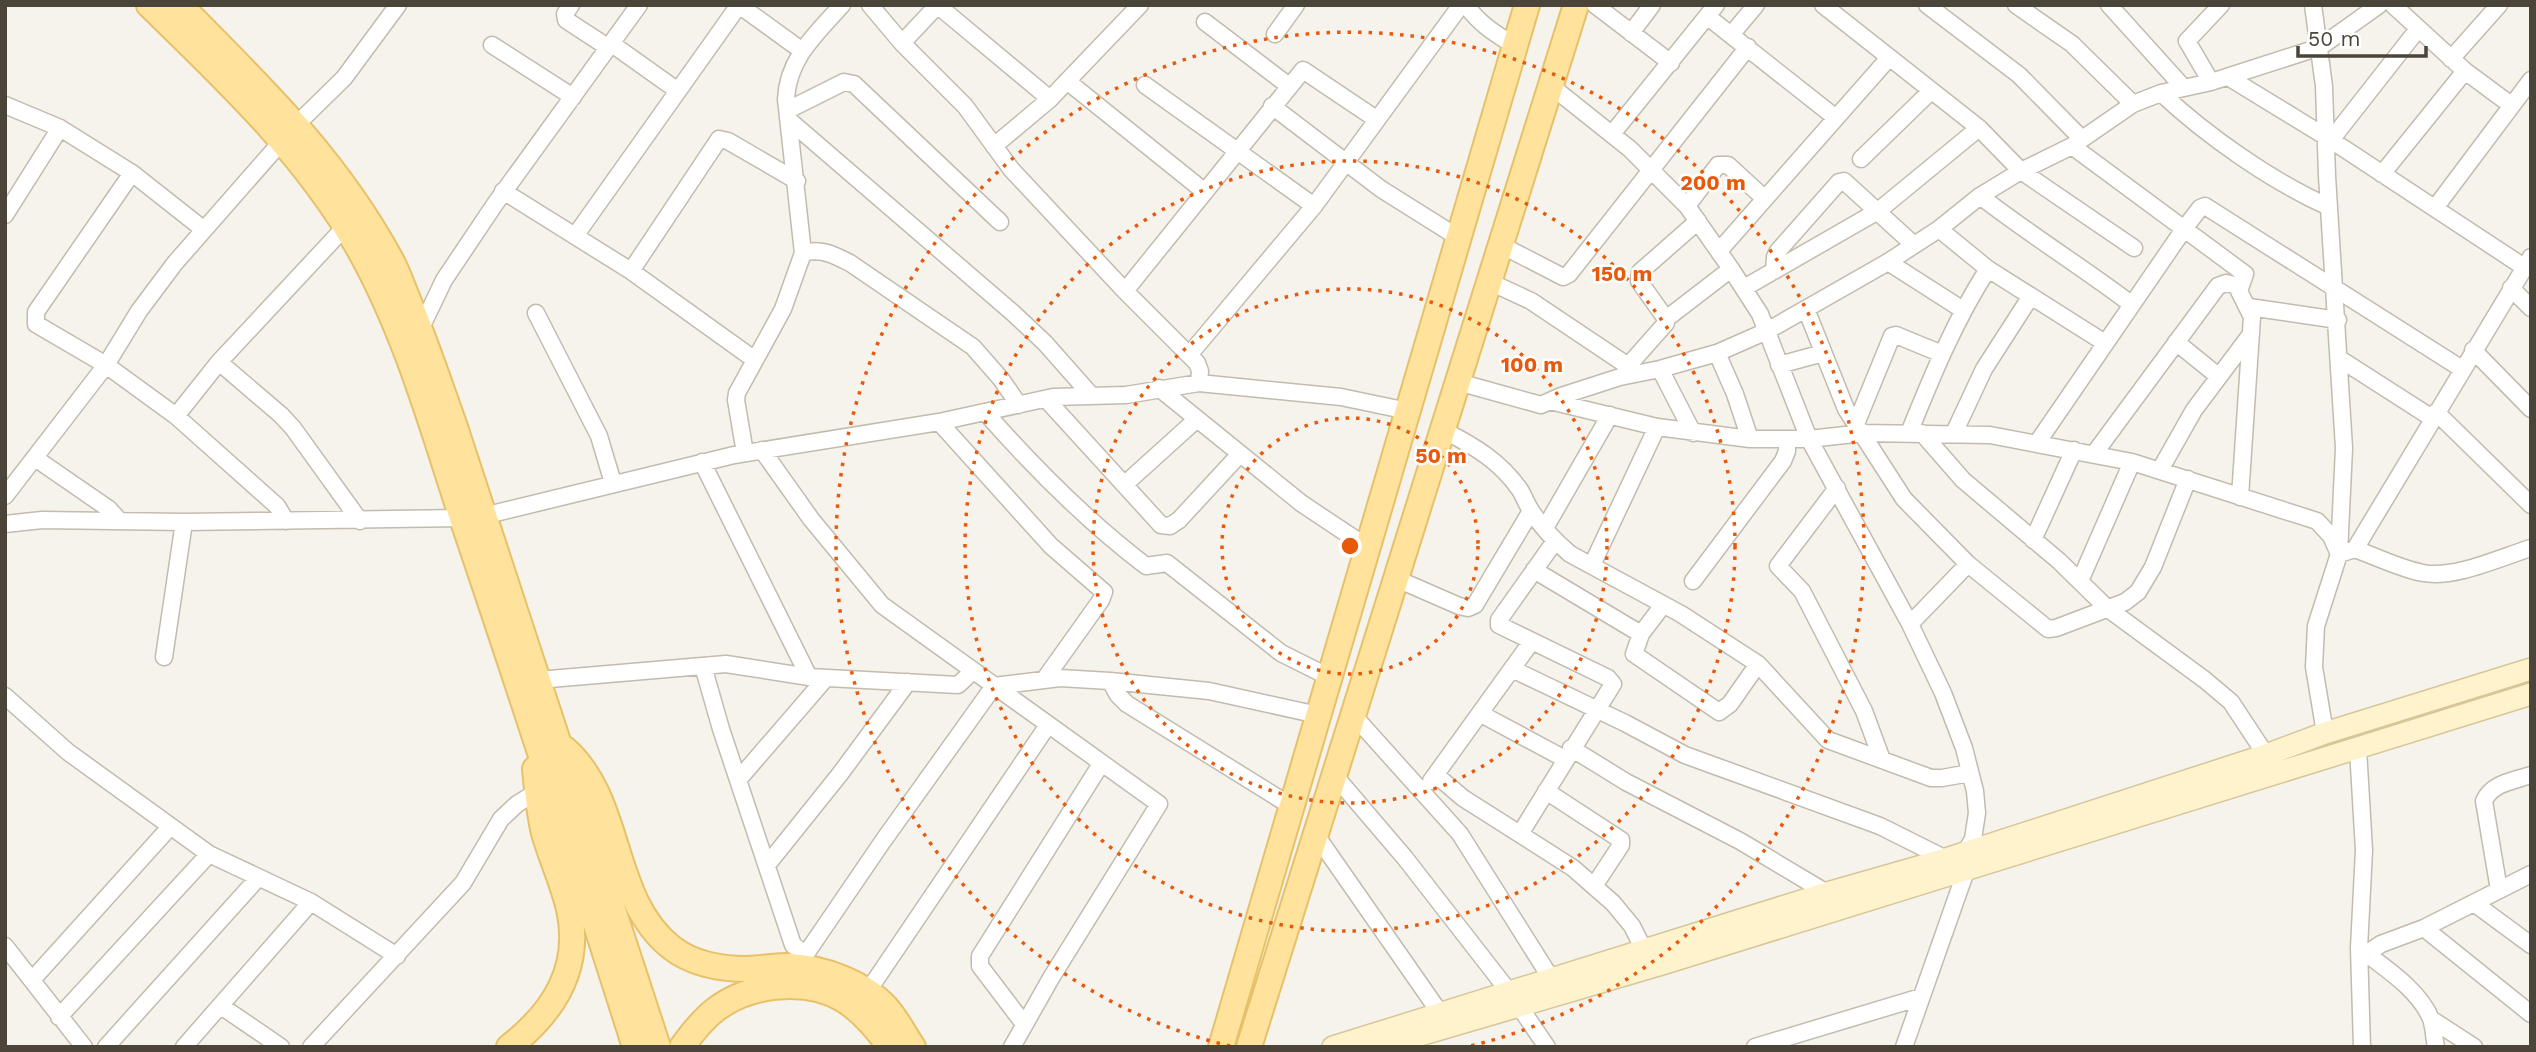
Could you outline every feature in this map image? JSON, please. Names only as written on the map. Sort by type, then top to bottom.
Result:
[{"type":"main road","points":[[149,5],[205,60],[289,132],[349,189],[391,260],[455,427],[472,517],[548,743],[657,1047]]},
{"type":"main road","points":[[180,5],[289,132],[383,297],[538,680],[548,743],[635,1047]]},
{"type":"main road","points":[[1221,1047],[1527,5]]},
{"type":"main road","points":[[1249,1047],[1576,5]]},
{"type":"main road","points":[[1379,1047],[1515,1000],[1839,910],[1967,860],[2325,733],[2531,669]]},
{"type":"main road","points":[[1333,1047],[1440,1013],[1515,1000],[1552,980],[1827,893],[1946,859],[1967,860],[2358,749],[2531,694]]},
{"type":"main road","points":[[509,1047],[542,1018],[556,997],[570,960],[569,909],[543,831],[535,770],[548,743]]},
{"type":"main road","points":[[548,743],[577,759],[588,776],[600,802],[637,907],[653,930],[672,948],[695,961],[721,967],[801,961],[868,991],[886,1007],[913,1047]]},
{"type":"main road","points":[[682,1047],[702,1021],[734,998],[771,987],[790,986],[808,988],[842,999],[861,1013],[890,1047]]},
{"type":"street","points":[[8,485],[35,458],[106,365],[139,311],[203,229],[289,132],[344,78],[398,5]]},
{"type":"street","points":[[571,5],[565,14],[566,19],[678,91]]},
{"type":"street","points":[[420,330],[444,280],[503,191],[639,5]]},
{"type":"street","points":[[746,453],[736,400],[741,384],[783,309],[803,253],[787,83],[802,50],[842,5]]},
{"type":"street","points":[[870,5],[902,43],[965,106],[1011,169],[1125,291],[1197,363],[1200,371],[1199,383]]},
{"type":"street","points":[[994,146],[1050,99],[1140,5]]},
{"type":"street","points":[[1275,34],[1296,5]]},
{"type":"street","points":[[1189,355],[1314,206],[1463,5],[1492,32],[1515,46]]},
{"type":"street","points":[[1595,5],[1671,63]]},
{"type":"street","points":[[1631,33],[1652,5]]},
{"type":"street","points":[[1731,35],[1756,5]]},
{"type":"street","points":[[1823,5],[1888,59],[1979,128],[2021,171],[2134,248]]},
{"type":"street","points":[[1927,5],[2019,75],[2045,99],[2077,143],[2245,274],[2239,286],[2242,302],[2249,307],[2338,320]]},
{"type":"street","points":[[2017,5],[2072,44],[2133,104]]},
{"type":"street","points":[[2109,5],[2184,88]]},
{"type":"street","points":[[2211,82],[2186,41],[2221,5]]},
{"type":"street","points":[[2313,5],[2320,47],[2328,138],[2329,207],[2344,447],[2339,554],[2316,626],[2314,667],[2325,733]]},
{"type":"street","points":[[1458,382],[1541,405],[1634,369],[1660,369],[1717,353],[1767,331],[1888,262],[1939,229],[1980,196],[2021,171],[2077,143],[2133,104],[2161,93],[2211,82],[2320,47],[2379,5]]},
{"type":"street","points":[[2393,5],[2465,71],[2511,105]]},
{"type":"street","points":[[2451,59],[2499,5]]},
{"type":"street","points":[[575,236],[678,91],[745,7],[802,50]]},
{"type":"street","points":[[902,43],[934,9],[942,9],[1050,99]]},
{"type":"street","points":[[1612,134],[1712,11],[1731,35],[1836,118]]},
{"type":"street","points":[[1205,22],[1289,86]]},
{"type":"street","points":[[2328,138],[2418,29]]},
{"type":"street","points":[[492,45],[573,97]]},
{"type":"street","points":[[1501,245],[1563,277],[1566,275],[1652,171],[1748,47]]},
{"type":"street","points":[[1719,251],[1888,59]]},
{"type":"street","points":[[1125,291],[1272,106],[1305,70],[1376,119]]},
{"type":"street","points":[[2382,174],[2465,71]]},
{"type":"street","points":[[2228,77],[2435,208],[2527,262],[2355,549]]},
{"type":"street","points":[[2435,208],[2531,80]]},
{"type":"street","points":[[1067,81],[1205,192]]},
{"type":"street","points":[[789,116],[844,82],[854,84],[1000,222]]},
{"type":"street","points":[[1145,85],[1314,206]]},
{"type":"street","points":[[1551,86],[1612,134],[1687,206],[1744,288],[1767,331],[1809,439],[1910,624],[1943,693],[1964,748],[1977,813],[1973,839],[1904,1047]]},
{"type":"street","points":[[1861,159],[1931,92]]},
{"type":"street","points":[[2161,93],[2195,124],[2239,155],[2329,207]]},
{"type":"street","points":[[5,105],[60,128],[132,173],[203,229]]},
{"type":"street","points":[[1272,106],[1397,200],[1459,238]]},
{"type":"street","points":[[789,116],[1013,313],[1045,343],[1091,395]]},
{"type":"street","points":[[5,215],[60,128]]},
{"type":"street","points":[[1744,288],[1878,211],[1979,128]]},
{"type":"street","points":[[631,271],[719,139],[796,181]]},
{"type":"street","points":[[1687,206],[1718,165],[1723,164],[1728,165],[1764,198]]},
{"type":"street","points":[[132,173],[36,312],[36,324],[106,365],[176,415],[277,506],[286,521]]},
{"type":"street","points":[[1774,271],[1778,251],[1839,182],[1844,181],[1914,245]]},
{"type":"street","points":[[503,191],[631,271],[755,360]]},
{"type":"street","points":[[1980,196],[2131,304]]},
{"type":"street","points":[[2037,443],[2200,208],[2210,208],[2334,290],[2462,369]]},
{"type":"street","points":[[1634,369],[1665,327],[1666,319],[1639,281],[1640,272],[1698,221]]},
{"type":"street","points":[[176,415],[219,362],[345,227]]},
{"type":"street","points":[[1939,229],[1988,269],[2105,343]]},
{"type":"street","points":[[803,253],[813,250],[828,252],[850,263],[973,347],[1019,405]]},
{"type":"street","points":[[1888,262],[1963,310]]},
{"type":"street","points":[[1666,319],[1731,269]]},
{"type":"street","points":[[1915,433],[1942,354],[1963,310],[1988,269]]},
{"type":"street","points":[[1490,282],[1531,300],[1634,369]]},
{"type":"street","points":[[2094,454],[2218,286],[2226,283],[2239,286]]},
{"type":"street","points":[[2511,288],[2531,308]]},
{"type":"street","points":[[1954,433],[1984,369],[2031,296]]},
{"type":"street","points":[[2240,497],[2252,317],[2249,307]]},
{"type":"street","points":[[1805,309],[1846,408],[1905,499],[1968,564],[2048,629],[2125,602],[2138,592],[2146,580],[2188,479]]},
{"type":"street","points":[[536,313],[599,436],[614,483]]},
{"type":"street","points":[[2160,470],[2194,410],[2251,334]]},
{"type":"street","points":[[1859,429],[1892,336],[1896,335],[1942,354]]},
{"type":"street","points":[[2176,342],[2218,376]]},
{"type":"street","points":[[2473,350],[2531,409]]},
{"type":"street","points":[[1717,353],[1751,439]]},
{"type":"street","points":[[1779,365],[1823,354]]},
{"type":"street","points":[[2340,359],[2434,415],[2531,505]]},
{"type":"street","points":[[219,362],[293,428],[360,521]]},
{"type":"street","points":[[1660,369],[1693,433]]},
{"type":"street","points":[[5,524],[42,520],[360,521],[472,517],[762,450],[939,422],[1046,399],[1126,395],[1199,383],[1341,397],[1408,411]]},
{"type":"street","points":[[1159,388],[1301,503],[1367,547]]},
{"type":"street","points":[[1046,399],[1161,525],[1170,526],[1179,520],[1240,454]]},
{"type":"street","points":[[1550,401],[1657,427],[1751,439],[1809,439],[1859,429],[1990,435],[2074,450],[2160,470],[2317,521],[2331,536],[2339,554]]},
{"type":"street","points":[[985,412],[1016,448],[1104,534],[1146,566],[1167,563],[1281,653],[1329,677]]},
{"type":"street","points":[[1520,834],[1612,684],[1611,681],[1503,628],[1499,620],[1534,570],[1610,415]]},
{"type":"street","points":[[1124,485],[1197,419]]},
{"type":"street","points":[[939,422],[1051,546],[1104,592],[1044,680]]},
{"type":"street","points":[[1591,565],[1657,427]]},
{"type":"street","points":[[1443,430],[1480,449],[1503,469],[1521,491],[1531,511],[1570,554],[1663,605],[1758,664],[1828,740],[1881,757],[1931,778],[1970,773]]},
{"type":"street","points":[[1915,433],[2107,608],[2231,702],[2266,755]]},
{"type":"street","points":[[1693,581],[1783,461],[1787,440]]},
{"type":"street","points":[[762,450],[811,519],[882,605],[1159,806],[1012,1047]]},
{"type":"street","points":[[2033,540],[2074,450]]},
{"type":"street","points":[[35,458],[109,509],[118,519]]},
{"type":"street","points":[[702,462],[809,677]]},
{"type":"street","points":[[2080,581],[2132,462]]},
{"type":"street","points":[[1837,488],[1777,566],[1802,591],[1864,711],[1881,757]]},
{"type":"street","points":[[1396,579],[1460,606],[1468,608],[1475,605],[1531,511]]},
{"type":"street","points":[[164,657],[184,522]]},
{"type":"street","points":[[2339,554],[2355,549],[2423,573],[2436,574],[2464,569],[2531,548]]},
{"type":"street","points":[[1910,624],[1968,564]]},
{"type":"street","points":[[1534,570],[1641,634]]},
{"type":"street","points":[[1663,605],[1641,634],[1634,654],[1719,712],[1726,710],[1758,664]]},
{"type":"street","points":[[1422,791],[1532,641]]},
{"type":"street","points":[[538,680],[726,664],[809,677],[958,685],[973,671]]},
{"type":"street","points":[[702,666],[793,945],[801,961],[994,686],[1060,678],[1111,681],[1209,691],[1318,715]]},
{"type":"street","points":[[1512,669],[1685,755],[1880,826],[1946,859]]},
{"type":"street","points":[[738,780],[826,678]]},
{"type":"street","points":[[1111,681],[1118,695],[1127,704],[1291,806]]},
{"type":"street","points":[[767,864],[840,774],[908,682]]},
{"type":"street","points":[[5,696],[68,752],[209,854],[311,902],[397,956]]},
{"type":"street","points":[[1481,714],[1626,782],[1740,841],[1827,893]]},
{"type":"street","points":[[1354,716],[1460,834],[1552,980]]},
{"type":"street","points":[[868,991],[1048,725]]},
{"type":"street","points":[[2358,749],[2364,850],[2362,1047]]},
{"type":"street","points":[[1024,1024],[980,966],[980,956],[1101,764]]},
{"type":"street","points":[[1436,775],[1463,798],[1573,868],[1613,903],[1632,926],[1644,950]]},
{"type":"street","points":[[2499,890],[2484,802],[2488,792],[2496,786],[2531,775]]},
{"type":"street","points":[[1335,776],[1405,858],[1515,1000],[1547,1047]]},
{"type":"street","points":[[311,1047],[463,883],[501,819],[538,790]]},
{"type":"street","points":[[1546,791],[1621,840],[1622,845],[1594,886]]},
{"type":"street","points":[[32,981],[170,827]]},
{"type":"street","points":[[1317,835],[1440,1013]]},
{"type":"street","points":[[59,1017],[209,854]]},
{"type":"street","points":[[2363,951],[2424,928],[2531,874]]},
{"type":"street","points":[[106,1047],[258,878]]},
{"type":"street","points":[[184,1047],[311,902]]},
{"type":"street","points":[[2474,902],[2531,945]]},
{"type":"street","points":[[2424,928],[2531,1014]]},
{"type":"street","points":[[5,946],[85,1047]]},
{"type":"street","points":[[2363,951],[2421,1002],[2431,1019],[2436,1047]]},
{"type":"street","points":[[1755,1047],[1921,997]]},
{"type":"street","points":[[221,1006],[281,1047]]},
{"type":"street","points":[[2431,1019],[2474,1047]]}]
